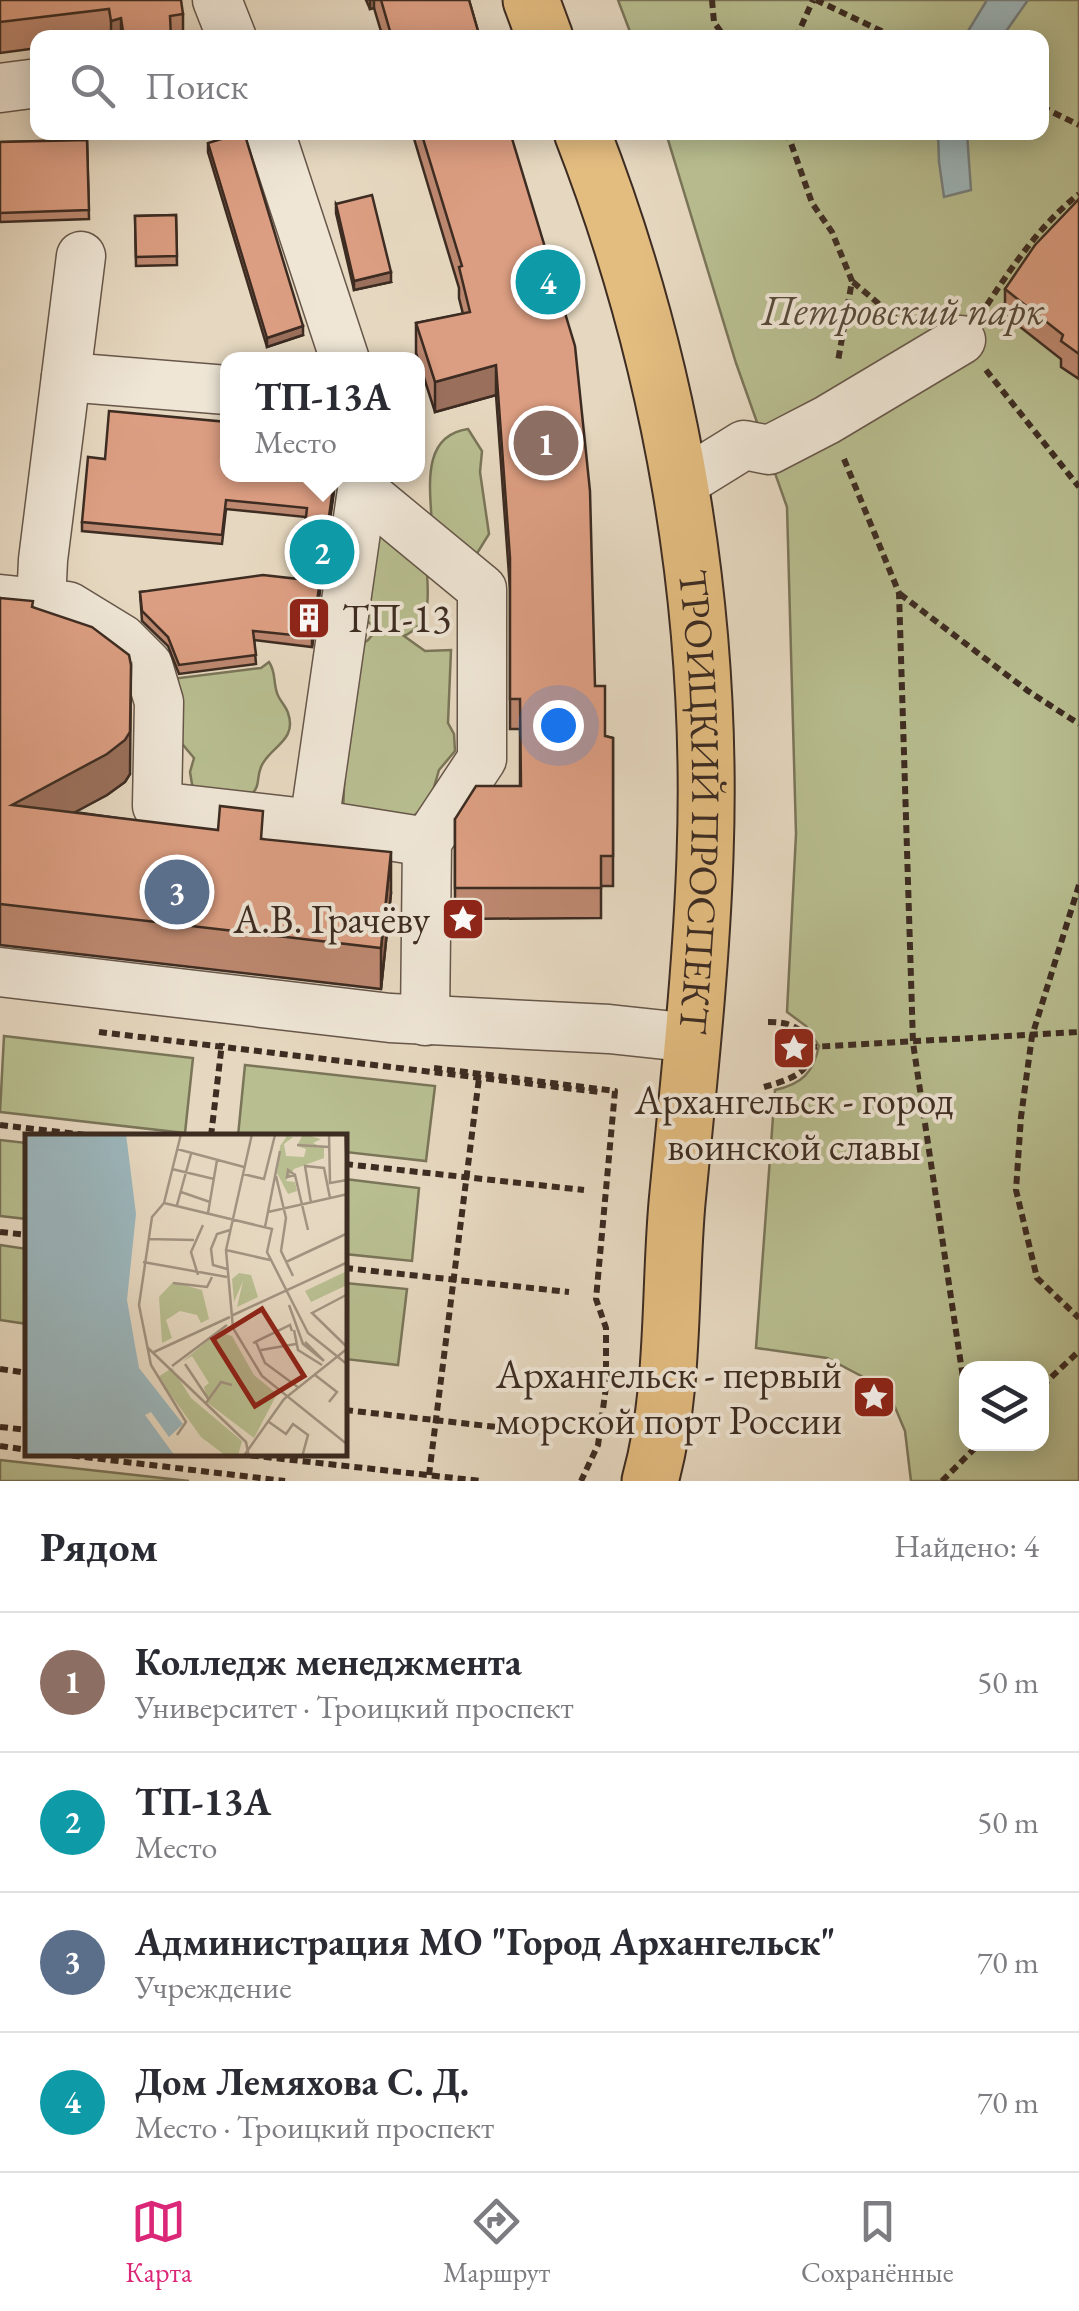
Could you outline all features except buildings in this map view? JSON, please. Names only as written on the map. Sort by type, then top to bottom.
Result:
[{"type":"main road","points":[[531,0],[542,30]]},
{"type":"main road","name":"ТРОИЦКИЙ ПРОСПЕКТ","points":[[585,140],[655,357],[681,484],[705,732],[705,856],[693,1038],[675,1226],[665,1406],[650,1481]]},
{"type":"lane","points":[[217,0],[229,30]]},
{"type":"lane","points":[[0,88],[30,84]]},
{"type":"lane","points":[[273,140],[342,352]]},
{"type":"lane","points":[[81,256],[43,560],[20,601],[68,606],[122,639],[148,664],[159,702],[157,806],[426,842]]},
{"type":"lane","points":[[681,484],[744,445],[768,450],[827,420],[946,349]]},
{"type":"lane","points":[[66,377],[220,389]]},
{"type":"lane","points":[[314,824],[362,482]]},
{"type":"lane","points":[[362,482],[482,589],[482,759],[426,842],[425,1021]]},
{"type":"lane","points":[[0,972],[425,1021],[609,1029],[693,1038]]},
{"type":"path","points":[[712,0],[714,22],[720,30]]},
{"type":"path","points":[[800,30],[815,0],[879,30]]},
{"type":"path","points":[[1049,110],[1079,124]]},
{"type":"path","points":[[946,349],[1015,262],[1079,194]]},
{"type":"path","points":[[852,282],[919,338],[946,349],[1079,486]]},
{"type":"path","points":[[961,1361],[914,1043],[900,593],[1028,691],[1079,724]]},
{"type":"path","points":[[1079,885],[1032,1036],[1016,1190],[1037,1278],[1079,1318]]},
{"type":"path","points":[[211,1134],[227,997]]},
{"type":"path","points":[[764,1087],[801,1072],[810,1063],[807,1038],[793,1025],[768,1022]]},
{"type":"path","points":[[92,1031],[599,1092]]},
{"type":"path","points":[[810,1047],[1079,1032]]},
{"type":"path","points":[[383,1062],[615,1091],[596,1299],[606,1328],[606,1387],[598,1445],[582,1481]]},
{"type":"path","points":[[428,1475],[480,1078]]},
{"type":"path","points":[[0,1125],[77,1134]]},
{"type":"path","points":[[348,1164],[584,1190]]},
{"type":"path","points":[[0,1232],[25,1235]]},
{"type":"path","points":[[348,1268],[569,1292]]},
{"type":"path","points":[[1049,1379],[1079,1351]]},
{"type":"path","points":[[0,1369],[25,1372]]},
{"type":"path","points":[[348,1410],[550,1434]]},
{"type":"path","points":[[0,1427],[25,1430]]},
{"type":"path","points":[[0,1446],[25,1450]]},
{"type":"path","points":[[942,1481],[970,1451]]},
{"type":"path","points":[[76,1456],[285,1481]]},
{"type":"path","points":[[256,1456],[482,1481]]},
{"type":"green space","name":"Петровский парк","points":[[618,0],[1079,0],[1079,1481],[911,1481],[905,1431],[892,1400],[865,1378],[827,1358],[756,1348],[775,1090],[805,1076],[819,1046],[806,1026],[787,1012],[796,834],[787,507],[736,363],[668,140],[1049,140],[1049,30],[629,30]]},
{"type":"green space","points":[[468,429],[482,451],[480,472],[489,534],[476,555],[432,528],[430,483],[435,454],[452,434]]},
{"type":"green space","points":[[388,533],[427,574],[423,618],[404,636],[425,651],[451,650],[448,723],[454,734],[455,751],[439,770],[429,804],[412,817],[343,814],[349,653],[377,629],[367,621],[377,534]]},
{"type":"green space","points":[[269,662],[290,723],[286,737],[261,767],[256,788],[251,795],[193,790],[190,772],[194,758],[173,733],[163,680],[261,668]]},
{"type":"green space","points":[[4,1036],[193,1058],[185,1133],[0,1112]]},
{"type":"green space","points":[[245,1065],[435,1086],[426,1161],[348,1152],[348,1134],[238,1134]]},
{"type":"green space","points":[[0,1140],[25,1143],[25,1219],[0,1216]]},
{"type":"green space","points":[[348,1179],[419,1188],[412,1261],[348,1254]]},
{"type":"green space","points":[[0,1245],[25,1249],[25,1324],[0,1320]]},
{"type":"green space","points":[[348,1283],[407,1289],[398,1365],[348,1359]]},
{"type":"green space","points":[[0,1460],[189,1481],[0,1481]]},
{"type":"water","points":[[987,0],[1028,0],[1007,30],[969,30]]},
{"type":"water","points":[[938,140],[967,140],[971,190],[944,197]]},
{"type":"place","name":"Дом Лемяхова С. Д.","points":[[548,282]]},
{"type":"place","name":"Колледж менеджмента","points":[[546,443]]},
{"type":"place","name":"ТП-13А","points":[[322,552]]},
{"type":"place","name":"ТП-13","points":[[309,618]]},
{"type":"place","name":"Администрация МО \"Город Архангельск\"","points":[[177,892]]},
{"type":"place","name":"А.В. Грачёву","points":[[463,919]]},
{"type":"place","name":"Архангельск - город воинской славы","points":[[794,1048]]},
{"type":"place","name":"Архангельск - первый морской порт России","points":[[874,1397]]}]
